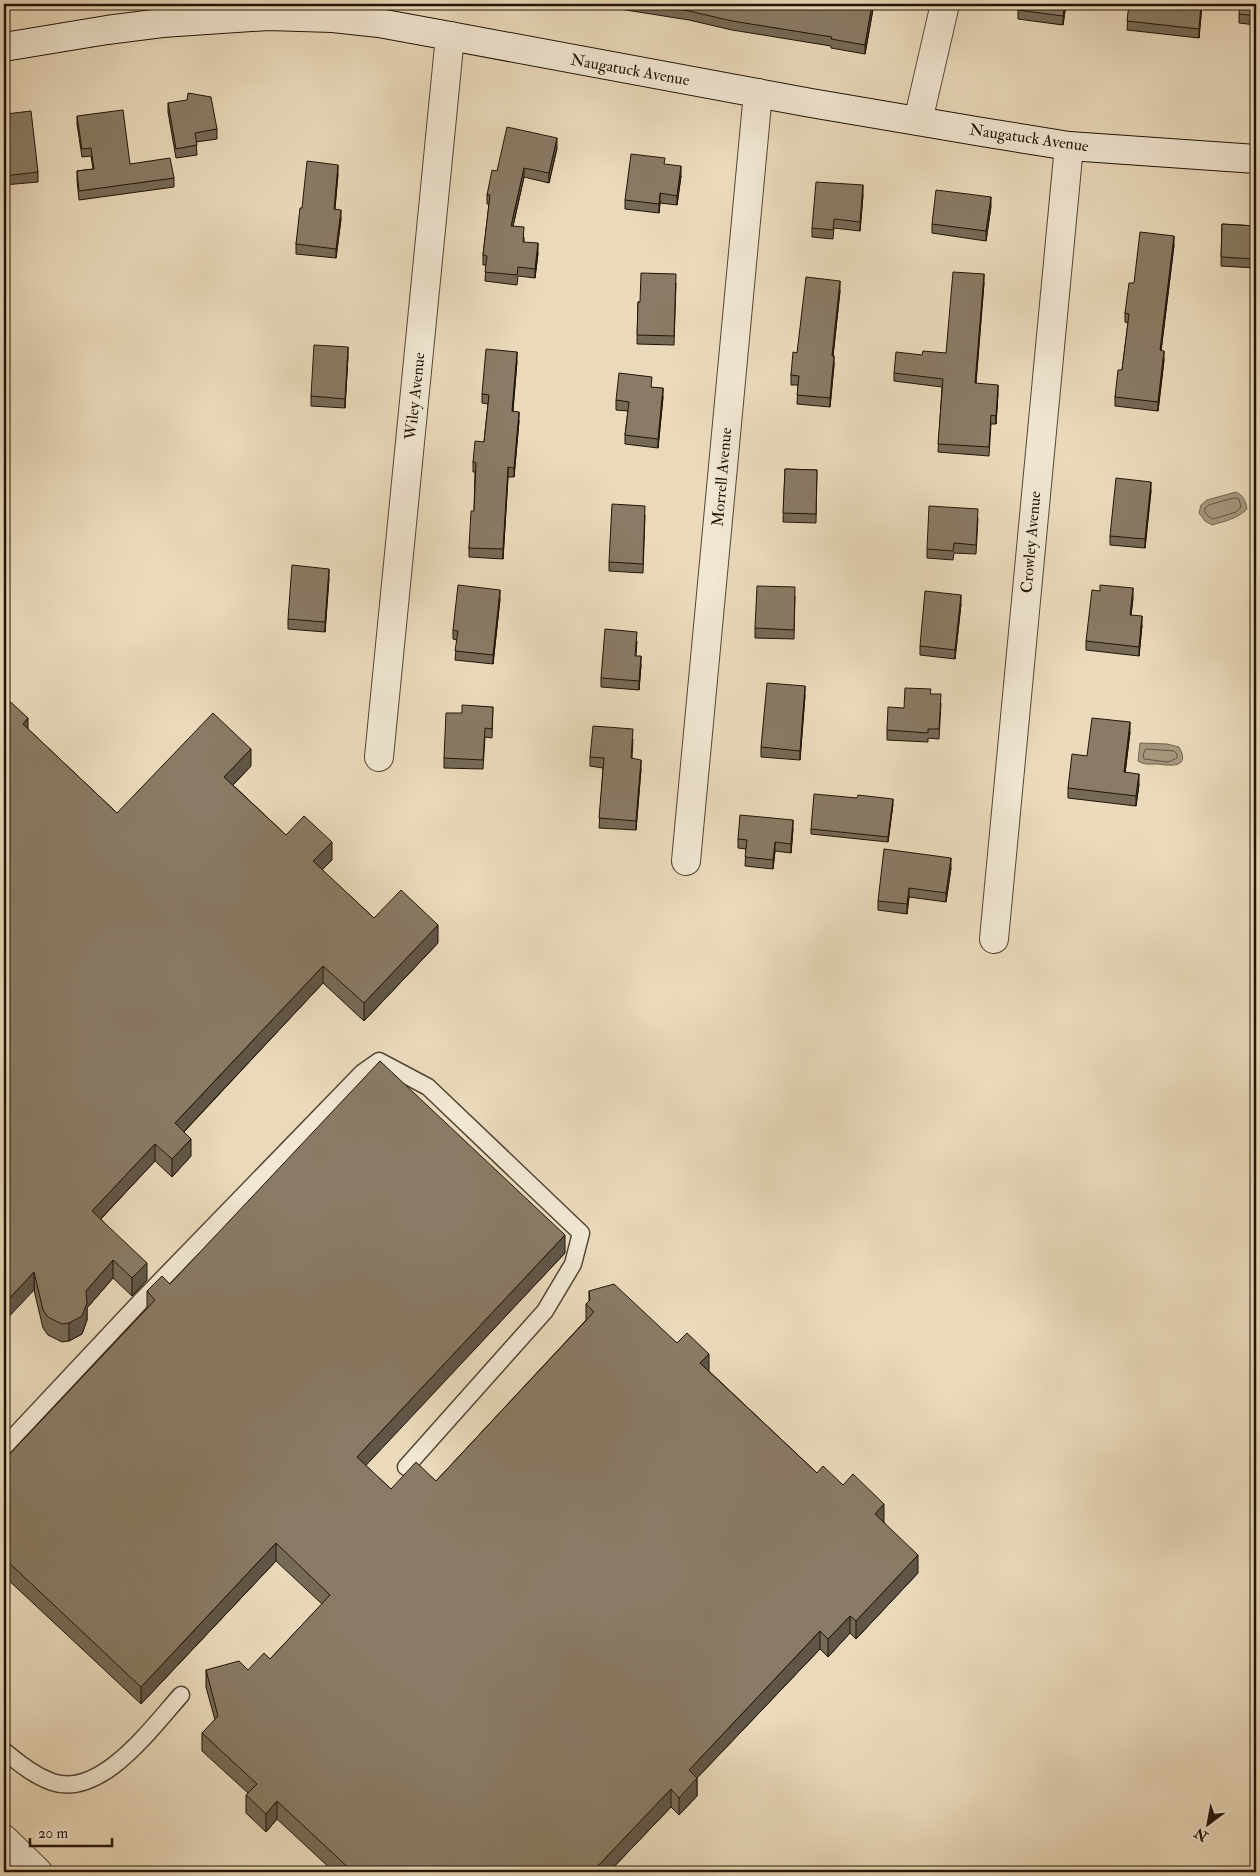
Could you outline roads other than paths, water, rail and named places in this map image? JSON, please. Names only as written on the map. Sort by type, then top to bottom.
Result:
[{"type":"street","points":[[918,121],[944,4]]},
{"type":"street","name":"Naugatuck Avenue","points":[[4,47],[107,30],[227,17],[333,18],[450,36],[758,93],[1069,146],[1256,159]]},
{"type":"street","name":"Wiley Avenue","points":[[379,757],[450,36]]},
{"type":"street","name":"Morrell Avenue","points":[[686,860],[758,93]]},
{"type":"street","name":"Crowley Avenue","points":[[994,939],[1069,146]]},
{"type":"street","points":[[4,1839],[38,1872]]},
{"type":"lane","points":[[4,1447],[140,1302],[356,1080],[379,1061],[428,1086],[581,1233],[573,1264],[545,1311],[406,1467]]},
{"type":"lane","points":[[4,1751],[29,1771],[53,1782],[76,1785],[99,1776],[120,1762],[181,1695]]},
{"type":"water","points":[[1236,492],[1244,499],[1247,509],[1239,515],[1212,525],[1205,521],[1199,513],[1201,505],[1207,500]]},
{"type":"water","points":[[1140,743],[1167,744],[1179,747],[1183,759],[1174,765],[1143,763],[1138,761]]}]
